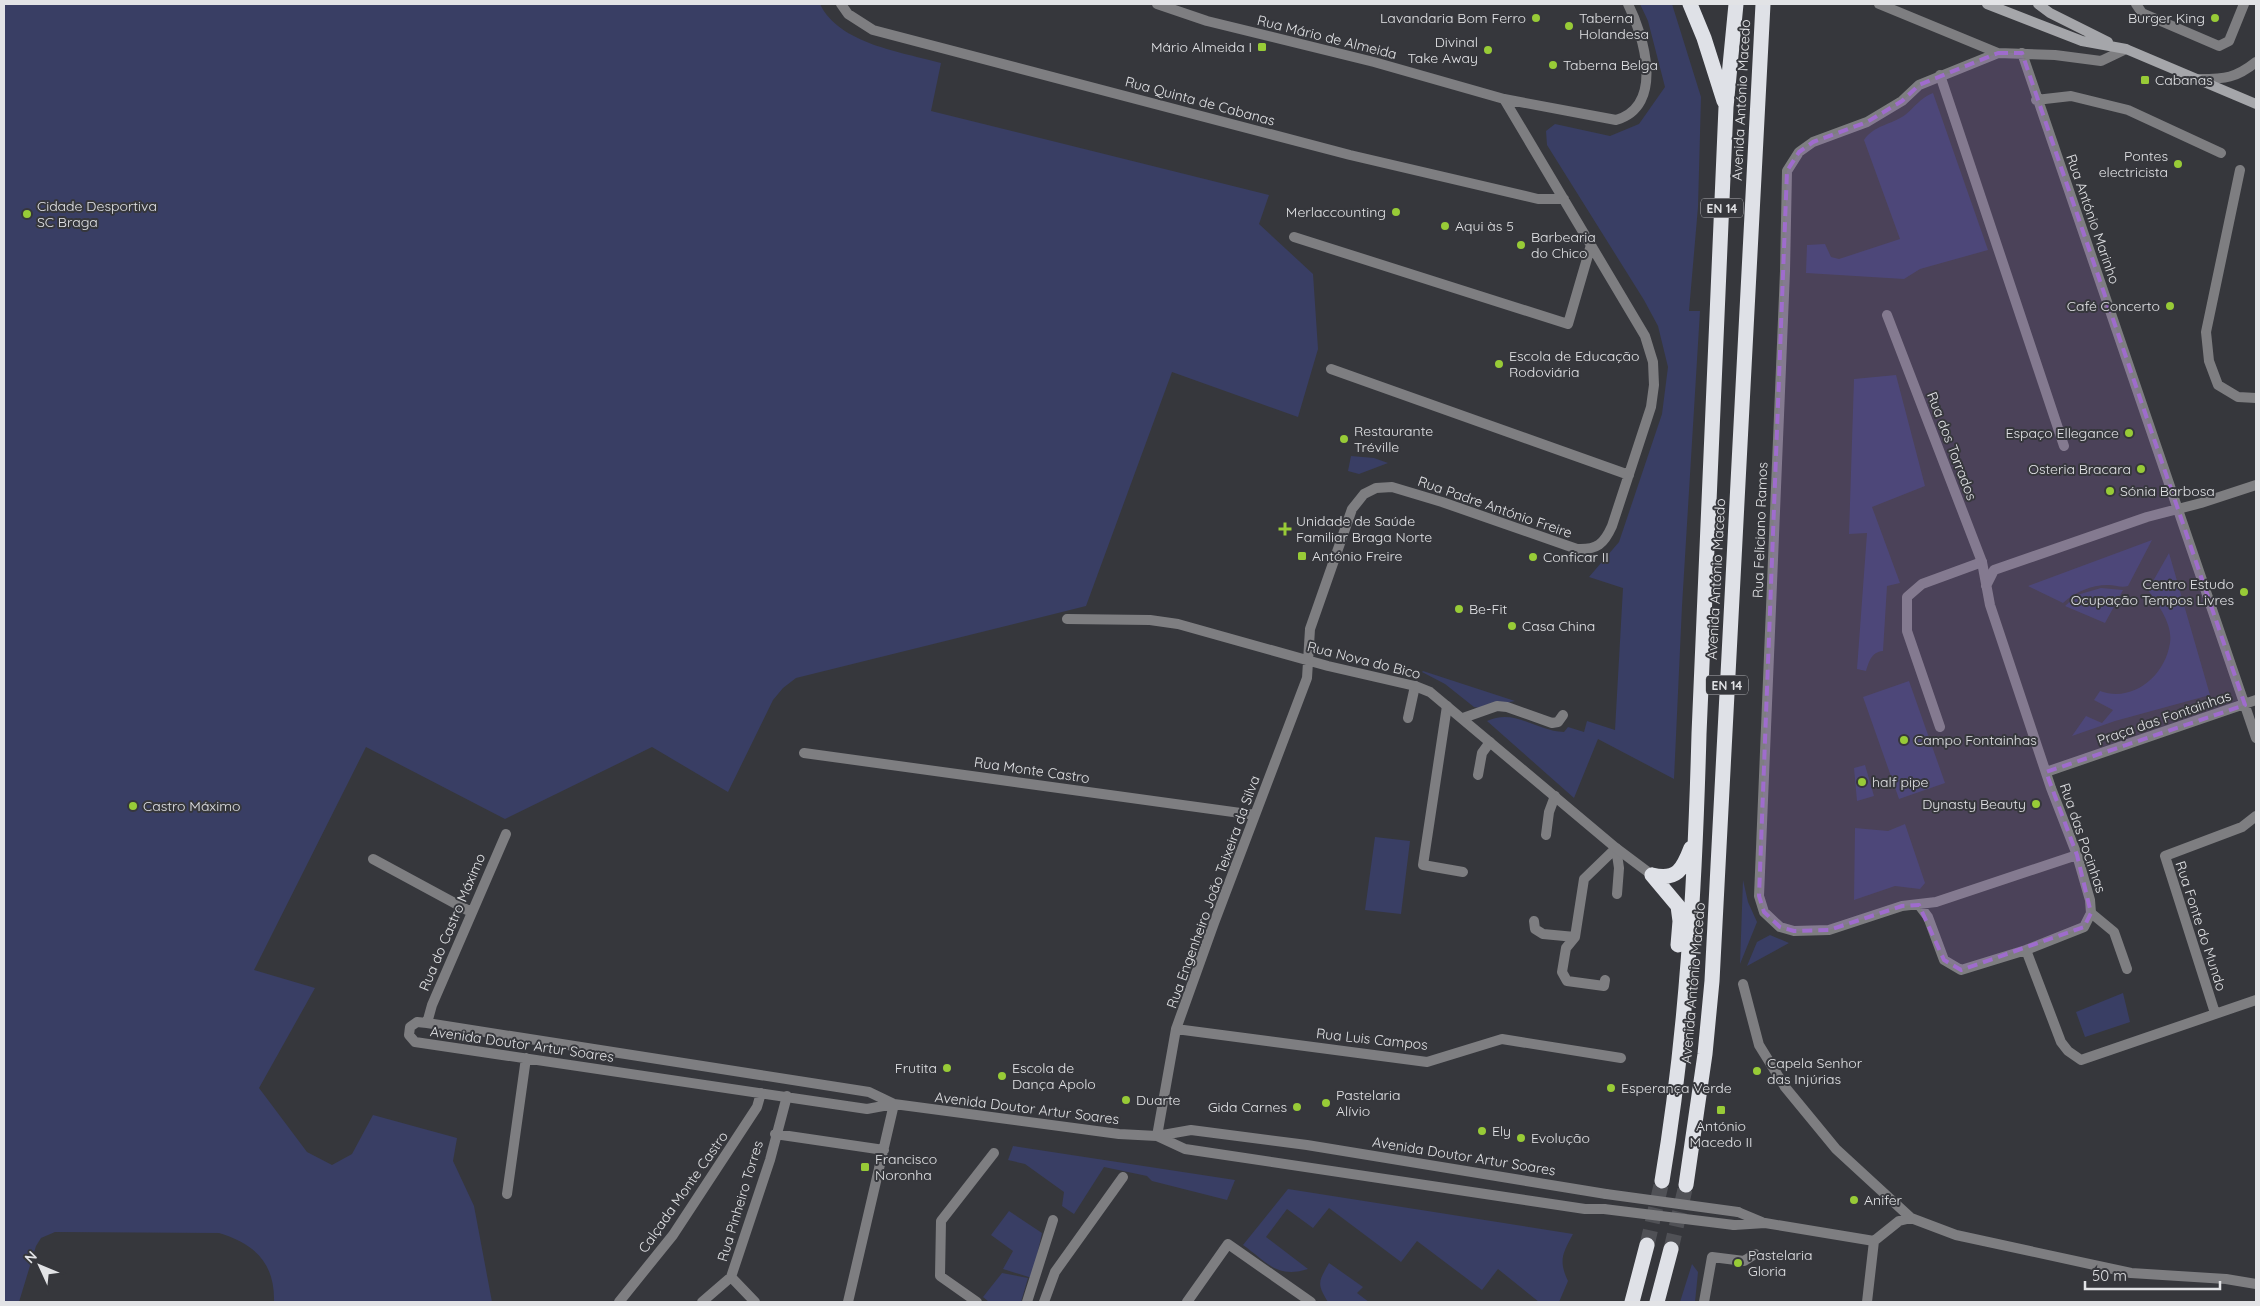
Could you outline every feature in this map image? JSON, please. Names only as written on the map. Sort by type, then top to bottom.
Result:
[{"type":"highway","points":[[1690,4],[1704,38],[1726,107]]},
{"type":"highway","name":"Avenida António Macedo","points":[[1662,1181],[1674,1106],[1684,1011],[1696,831],[1726,107],[1736,4]]},
{"type":"highway","name":"Avenida António Macedo","points":[[1686,1185],[1705,1054],[1712,981],[1763,4]]},
{"type":"highway","points":[[1652,875],[1662,878],[1675,875],[1685,864],[1696,831]]},
{"type":"highway","points":[[1652,875],[1678,906],[1680,921],[1677,976],[1684,1011]]},
{"type":"highway","points":[[1632,1302],[1647,1245]]},
{"type":"highway","points":[[1657,1302],[1671,1249]]},
{"type":"street","name":"Rua Quinta de Cabanas","points":[[841,4],[848,14],[873,30],[1350,155],[1538,199],[1564,199]]},
{"type":"street","name":"Rua Mário de Almeida","points":[[1157,4],[1208,20],[1374,62],[1504,99],[1616,120],[1624,118],[1633,111],[1645,92],[1647,73],[1637,25],[1628,4]]},
{"type":"street","points":[[1879,4],[1998,53]]},
{"type":"street","points":[[1987,4],[2082,41],[2113,45],[2126,49],[2256,104]]},
{"type":"street","points":[[2038,4],[2050,13],[2077,25],[2113,45]]},
{"type":"street","points":[[2136,4],[2142,13],[2219,46],[2229,41],[2244,4]]},
{"type":"street","points":[[2064,446],[1940,75],[1998,53],[2055,55],[2100,61],[2126,49]]},
{"type":"street","name":"Rua António Marinho","points":[[2022,53],[2036,100],[2178,508]]},
{"type":"street","points":[[2200,79],[2225,79],[2243,73],[2256,62]]},
{"type":"street","name":"Rua Feliciano Ramos","points":[[1919,905],[1902,906],[1829,930],[1794,931],[1780,927],[1764,912],[1758,896],[1785,271],[1787,171],[1799,152],[1813,142],[1867,122],[1902,102],[1920,84],[1940,75]]},
{"type":"street","points":[[2036,100],[2071,96],[2128,110],[2221,153]]},
{"type":"street","name":"Rua Padre António Freire","points":[[1308,661],[1310,629],[1352,509],[1364,494],[1376,488],[1392,487],[1442,502],[1577,549],[1591,549],[1606,540],[1629,475],[1651,407],[1654,385],[1652,362],[1645,336],[1504,99]]},
{"type":"street","points":[[2240,170],[2206,332],[2209,361],[2218,385],[2238,397],[2256,398]]},
{"type":"street","points":[[1294,237],[1568,324],[1591,245]]},
{"type":"street","name":"Rua dos Torrados","points":[[1887,315],[1982,562],[1986,587]]},
{"type":"street","points":[[1331,369],[1629,475]]},
{"type":"street","points":[[2046,772],[1986,587],[1994,570],[2178,508],[2201,503],[2256,485]]},
{"type":"street","name":"Praça das Fontainhas","points":[[2046,772],[2245,705],[2178,508]]},
{"type":"street","points":[[1940,727],[1907,631],[1907,597],[1922,584],[1982,562]]},
{"type":"street","name":"Rua Nova do Bico","points":[[1067,619],[1150,620],[1178,624],[1308,661],[1415,686],[1430,692],[1616,848],[1652,875]]},
{"type":"street","name":"Rua Engenheiro João Teixeira da Silva","points":[[1157,1136],[1176,1030],[1307,678],[1308,661]]},
{"type":"street","points":[[1408,718],[1415,686]]},
{"type":"street","points":[[2256,700],[2245,705],[2256,738]]},
{"type":"street","points":[[1447,706],[1423,865],[1463,872]]},
{"type":"street","points":[[1463,718],[1497,706],[1507,707],[1552,724],[1558,722],[1563,715]]},
{"type":"street","points":[[1478,776],[1482,753],[1490,742]]},
{"type":"street","name":"Rua Monte Castro","points":[[804,753],[1255,815]]},
{"type":"street","name":"Rua das Pocinhas","points":[[1919,905],[1928,917],[1944,960],[1961,970],[2026,950],[2084,927],[2091,913],[2090,900],[2077,855],[2046,772]]},
{"type":"street","points":[[1546,836],[1549,812],[1555,796]]},
{"type":"street","name":"Rua Fonte do Mundo","points":[[2215,1014],[2165,856],[2242,827],[2256,816]]},
{"type":"street","name":"Rua do Castro Máximo","points":[[428,1023],[432,1005],[506,834]]},
{"type":"street","points":[[1616,848],[1619,868],[1617,894]]},
{"type":"street","points":[[1605,980],[1604,986],[1567,982],[1562,972],[1566,948],[1575,937],[1584,879],[1616,848]]},
{"type":"street","points":[[1919,905],[1936,902],[2077,855]]},
{"type":"street","points":[[373,859],[471,912]]},
{"type":"street","points":[[2091,913],[2114,932],[2127,969]]},
{"type":"street","points":[[1534,921],[1535,929],[1543,934],[1575,937]]},
{"type":"street","name":"Rua Fonte do Mundo","points":[[2026,950],[2061,1042],[2068,1051],[2081,1060],[2256,1000]]},
{"type":"street","points":[[1744,984],[1759,1045],[1785,1087],[1836,1149],[1911,1218],[1956,1235],[2131,1273],[2226,1279],[2256,1284]]},
{"type":"street","name":"Avenida Doutor Artur Soares","points":[[894,1104],[867,1109],[415,1042],[409,1035],[410,1027],[417,1022],[428,1023],[869,1092],[894,1104],[1119,1134],[1157,1136],[1191,1130],[1317,1146],[1606,1194],[1738,1212],[1765,1223],[1874,1241]]},
{"type":"street","name":"Rua Luis Campos","points":[[1176,1030],[1427,1062],[1502,1039],[1621,1058]]},
{"type":"street","points":[[507,1194],[526,1058]]},
{"type":"street","name":"Calçada Monte Castro","points":[[619,1302],[673,1235],[757,1107],[762,1093]]},
{"type":"street","name":"Rua Pinheiro Torres","points":[[702,1302],[731,1277],[770,1160],[775,1134],[787,1096]]},
{"type":"street","points":[[848,1302],[894,1104]]},
{"type":"street","points":[[775,1134],[884,1150]]},
{"type":"street","name":"Avenida Doutor Artur Soares","points":[[1157,1136],[1185,1149],[1585,1210],[1604,1209],[1734,1225],[1765,1223]]},
{"type":"street","points":[[977,1302],[940,1276],[940,1221],[994,1153]]},
{"type":"street","points":[[1044,1302],[1055,1272],[1123,1178]]},
{"type":"street","points":[[1867,1302],[1874,1241],[1899,1221],[1911,1218]]},
{"type":"street","points":[[1027,1302],[1053,1220]]},
{"type":"street","points":[[1187,1302],[1228,1244],[1311,1302]]},
{"type":"street","points":[[1704,1302],[1712,1257],[1744,1261],[1755,1254]]},
{"type":"street","points":[[731,1277],[755,1302]]},
{"type":"highlighted area","points":[[1998,53],[2022,53],[2245,705],[2046,772],[2077,855],[2091,913],[2084,927],[1961,970],[1944,960],[1919,905],[1902,906],[1829,930],[1794,931],[1780,927],[1764,912],[1759,896],[1787,171],[1799,152],[1813,142],[1867,122],[1902,101],[1919,85]]},
{"type":"shaded area","points":[[4,4],[820,4],[829,18],[841,29],[856,37],[891,50],[941,63],[931,111],[1269,195],[1259,224],[1313,274],[1318,349],[1298,417],[1172,372],[1086,606],[796,678],[783,688],[773,700],[728,792],[652,747],[505,819],[366,747],[254,970],[315,988],[259,1088],[307,1152],[332,1165],[352,1154],[373,1115],[457,1138],[453,1161],[474,1206],[492,1302],[274,1302],[271,1276],[267,1266],[260,1257],[243,1243],[219,1233],[55,1232],[41,1238],[36,1246],[19,1302],[4,1302]]},
{"type":"shaded area","points":[[1640,4],[1672,4],[1701,97],[1698,207],[1689,311],[1700,311],[1682,606],[1674,779],[1598,739],[1574,798],[1487,721],[1507,717],[1526,721],[1554,731],[1564,732],[1568,727],[1584,732],[1587,721],[1615,730],[1623,588],[1589,577],[1619,542],[1662,414],[1668,367],[1658,326],[1644,300],[1547,145],[1546,131],[1555,124],[1610,136],[1639,124],[1665,87],[1648,21]]},
{"type":"shaded area","points":[[1933,93],[1988,250],[1920,269],[1904,279],[1806,273],[1807,245],[1825,244],[1831,257],[1839,259],[1900,239],[1864,140],[1873,131],[1905,115],[1921,100]]},
{"type":"shaded area","points":[[1896,375],[1925,486],[1872,507],[1900,583],[1887,586],[1883,651],[1873,655],[1866,671],[1857,669],[1867,533],[1849,534],[1854,379]]},
{"type":"shaded area","points":[[1351,456],[1374,458],[1388,463],[1359,474],[1348,471]]},
{"type":"shaded area","points":[[2152,540],[2128,586],[2102,585],[2089,588],[2078,592],[2063,603],[2028,586]]},
{"type":"shaded area","points":[[2169,553],[2210,695],[2115,721],[2072,736],[2086,716],[2102,723],[2113,710],[2094,700],[2100,691],[2112,694],[2135,690],[2146,684],[2162,666],[2170,643],[2169,629],[2164,615],[2148,590]]},
{"type":"shaded area","points":[[2101,588],[2123,590],[2105,623],[2065,606],[2077,595]]},
{"type":"shaded area","points":[[1423,671],[1515,701],[1479,708],[1474,707],[1445,684]]},
{"type":"shaded area","name":"Campo Fontainhas","points":[[1909,681],[1945,783],[1899,799],[1863,697]]},
{"type":"shaded area","name":"half pipe","points":[[1865,765],[1874,796],[1857,801],[1854,768]]},
{"type":"shaded area","points":[[1905,824],[1925,883],[1920,889],[1895,886],[1854,900],[1855,828],[1888,831]]},
{"type":"shaded area","points":[[1375,837],[1410,841],[1401,914],[1365,910]]},
{"type":"shaded area","points":[[1743,880],[1748,902],[1757,922],[1740,964]]},
{"type":"shaded area","points":[[1770,935],[1789,943],[1747,966],[1757,942]]},
{"type":"shaded area","points":[[2123,993],[2130,1022],[2085,1037],[2076,1012]]},
{"type":"shaded area","points":[[1013,1146],[1235,1180],[1227,1200],[1152,1181],[1147,1176],[1104,1167],[1074,1214],[1062,1206],[1064,1192],[1025,1164],[1008,1160]]},
{"type":"shaded area","points":[[1288,1189],[1573,1234],[1563,1257],[1563,1267],[1568,1281],[1559,1302],[1539,1302],[1498,1269],[1482,1290],[1417,1241],[1401,1262],[1329,1208],[1313,1228],[1287,1209],[1266,1237],[1308,1269],[1297,1272],[1280,1270],[1266,1263],[1243,1245]]},
{"type":"shaded area","points":[[1009,1211],[1042,1233],[1032,1278],[1003,1269],[1013,1251],[991,1235]]},
{"type":"shaded area","points":[[1329,1263],[1363,1287],[1357,1293],[1369,1302],[1328,1302],[1320,1282]]},
{"type":"shaded area","points":[[1692,1264],[1698,1272],[1695,1302],[1680,1302]]},
{"type":"shaded area","points":[[1002,1273],[1028,1278],[1021,1302],[989,1302],[983,1297]]},
{"type":"tunnel","points":[[1647,1245],[1662,1181]]},
{"type":"tunnel","points":[[1671,1249],[1686,1185]]},
{"type":"place","name":"Lavandaria Bom Ferro","points":[[1536,18]]},
{"type":"place","name":"Burger King","points":[[2215,18]]},
{"type":"place","name":"Taberna Holandesa","points":[[1569,26]]},
{"type":"place","name":"Mário Almeida I","points":[[1262,47]]},
{"type":"place","name":"Divinal Take Away","points":[[1488,50]]},
{"type":"place","name":"Taberna Belga","points":[[1553,65]]},
{"type":"place","name":"Cabanas","points":[[2145,80]]},
{"type":"place","name":"Pontes electricista","points":[[2178,164]]},
{"type":"place","name":"Merlaccounting","points":[[1396,212]]},
{"type":"place","name":"Cidade Desportiva SC Braga","points":[[27,214]]},
{"type":"place","name":"Aqui às 5","points":[[1445,226]]},
{"type":"place","name":"Barbearia do Chico","points":[[1521,245]]},
{"type":"place","name":"Café Concerto","points":[[2170,306]]},
{"type":"place","name":"Escola de Educação Rodoviária","points":[[1499,364]]},
{"type":"place","name":"Espaço Ellegance","points":[[2129,433]]},
{"type":"place","name":"Restaurante Tréville","points":[[1344,439]]},
{"type":"place","name":"Osteria Bracara","points":[[2141,469]]},
{"type":"place","name":"Sónia Barbosa","points":[[2110,491]]},
{"type":"place","name":"Unidade de Saúde Familiar Braga Norte","points":[[1285,529]]},
{"type":"place","name":"António Freire","points":[[1302,556]]},
{"type":"place","name":"Conficar II","points":[[1533,557]]},
{"type":"place","name":"Centro Estudo Ocupação Tempos Livres","points":[[2244,592]]},
{"type":"place","name":"Be-Fit","points":[[1459,609]]},
{"type":"place","name":"Casa China","points":[[1512,626]]},
{"type":"place","name":"Campo Fontainhas","points":[[1904,740]]},
{"type":"place","name":"half pipe","points":[[1862,782]]},
{"type":"place","name":"Dynasty Beauty","points":[[2036,804]]},
{"type":"place","name":"Castro Máximo","points":[[133,806]]},
{"type":"place","name":"Frutita","points":[[947,1068]]},
{"type":"place","name":"Capela Senhor das Injúrias","points":[[1757,1071]]},
{"type":"place","name":"Escola de Dança Apolo","points":[[1002,1076]]},
{"type":"place","name":"Esperança Verde","points":[[1611,1088]]},
{"type":"place","name":"Duarte","points":[[1126,1100]]},
{"type":"place","name":"Pastelaria Alívio","points":[[1326,1103]]},
{"type":"place","name":"Gida Carnes","points":[[1297,1107]]},
{"type":"place","name":"António Macedo II","points":[[1721,1110]]},
{"type":"place","name":"Ely","points":[[1482,1131]]},
{"type":"place","name":"Evolução","points":[[1521,1138]]},
{"type":"place","name":"Francisco Noronha","points":[[865,1167]]},
{"type":"place","name":"Anifer","points":[[1854,1200]]},
{"type":"place","name":"Pastelaria Gloria","points":[[1738,1263]]}]
